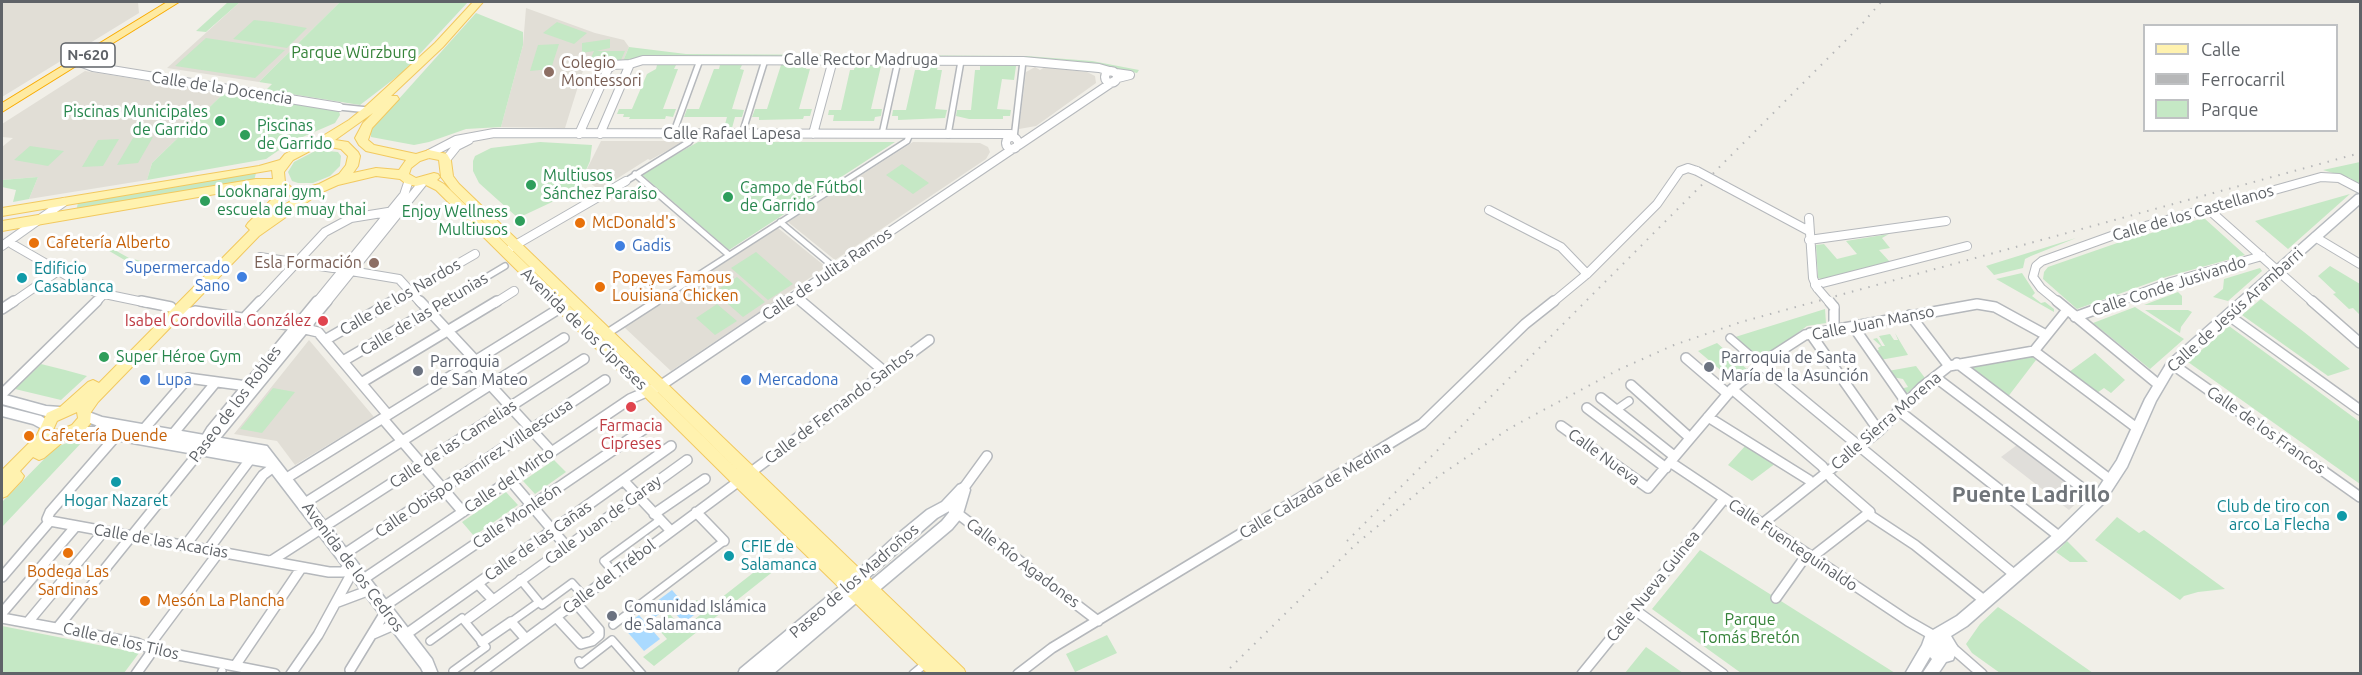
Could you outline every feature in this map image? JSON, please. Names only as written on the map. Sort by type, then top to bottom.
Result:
[{"type":"highway","name":"N-620","points":[[2,108],[174,2]]},
{"type":"main road","points":[[2,212],[45,214],[64,202],[259,170],[283,163],[298,152],[353,123],[369,110],[439,45],[478,2]]},
{"type":"main road","points":[[400,155],[366,146],[361,138],[363,132],[429,60],[439,45]]},
{"type":"main road","points":[[351,151],[360,130],[429,60]]},
{"type":"main road","points":[[2,492],[46,446],[56,431],[52,417],[76,403],[172,312],[192,305],[255,233],[282,212],[315,191],[336,182],[376,172],[426,180],[438,175],[445,164],[442,157],[351,151],[339,144],[317,144]]},
{"type":"main road","points":[[336,182],[352,166],[354,156],[351,151]]},
{"type":"main road","points":[[406,178],[406,166],[422,156]]},
{"type":"main road","points":[[2,479],[42,439],[56,431],[83,423],[85,413],[93,398],[273,205],[280,186],[278,171],[283,163]]},
{"type":"main road","name":"Avenida de los Cipreses","points":[[445,164],[450,182],[509,248]]},
{"type":"main road","name":"Avenida de los Cipreses","points":[[426,180],[440,187],[509,248],[744,477],[860,587],[958,674]]},
{"type":"main road","points":[[2,226],[45,214],[256,183],[280,186],[296,192],[315,191]]},
{"type":"main road","name":"Calle de Jesús Arambarri","points":[[1912,674],[1962,621],[2060,537],[2098,500],[2112,481],[2159,385],[2172,364],[2361,198]]},
{"type":"main road","name":"Avenida de los Cipreses","points":[[567,304],[606,334],[654,388]]},
{"type":"main road","points":[[2,399],[46,411],[74,407],[101,423],[140,434],[206,445],[272,461]]},
{"type":"main road","points":[[3,413],[37,420],[56,431],[89,431],[117,435],[173,434],[206,445],[272,461]]},
{"type":"main road","name":"Avenida de los Cedros","points":[[272,461],[427,664],[431,674]]},
{"type":"main road","points":[[952,509],[963,489]]},
{"type":"main road","name":"Paseo de los Madroños","points":[[763,673],[860,587],[915,528],[952,509]]},
{"type":"main road","name":"Avenida de los Cipreses","points":[[860,587],[940,674]]},
{"type":"main road","name":"Paseo de los Madroños","points":[[744,674],[860,587]]},
{"type":"main road","name":"Calle de Jesús Arambarri","points":[[1929,674],[1940,645]]},
{"type":"street","name":"Calle Rector Madruga","points":[[579,134],[608,69],[616,64],[630,64],[643,60],[1023,61],[1092,67],[1110,78]]},
{"type":"street","points":[[673,134],[700,60]]},
{"type":"street","points":[[742,134],[765,60]]},
{"type":"street","points":[[813,134],[833,60]]},
{"type":"street","points":[[882,134],[898,61]]},
{"type":"street","points":[[948,135],[961,61]]},
{"type":"street","points":[[1015,139],[1023,61]]},
{"type":"street","name":"Calle de la Docencia","points":[[77,62],[339,107],[369,110]]},
{"type":"street","points":[[600,134],[630,64]]},
{"type":"street","name":"Calle de Julita Ramos","points":[[654,388],[994,161],[1015,139],[1042,129],[1110,78]]},
{"type":"street","points":[[445,164],[458,146],[480,134]]},
{"type":"street","name":"Calle Rafael Lapesa","points":[[422,156],[456,140],[480,134],[882,134],[985,135],[1015,139]]},
{"type":"street","points":[[509,248],[626,181],[689,142],[695,134]]},
{"type":"street","points":[[606,334],[907,141],[910,135]]},
{"type":"street","name":"Calle Rafael Lapesa","points":[[985,135],[1005,145],[1015,139]]},
{"type":"street","name":"Calle de Julita Ramos","points":[[994,161],[1005,145]]},
{"type":"street","name":"Calle Calzada de Medina","points":[[1018,674],[1053,648],[1422,424],[1525,324],[1587,273],[1656,204],[1680,171],[1688,168],[1697,171],[1809,231]]},
{"type":"street","points":[[635,174],[729,255]]},
{"type":"street","name":"Calle de los Castellanos","points":[[2067,310],[2041,288],[2032,273],[2036,266],[2053,257],[2117,234],[2321,177],[2339,178],[2361,189]]},
{"type":"street","name":"Paseo de los Robles","points":[[58,627],[206,445],[305,329],[388,212],[406,192],[406,178]]},
{"type":"street","name":"Paseo de los Robles","points":[[206,445],[248,386],[296,326],[426,180]]},
{"type":"street","points":[[2208,209],[2361,343]]},
{"type":"street","points":[[1489,210],[1561,247],[1587,273]]},
{"type":"street","points":[[244,318],[319,237],[341,222],[369,214],[388,212]]},
{"type":"street","points":[[2,251],[45,214]]},
{"type":"street","points":[[2,246],[45,214]]},
{"type":"street","points":[[1809,218],[1809,240],[1816,287],[1834,308],[1834,329]]},
{"type":"street","points":[[1809,240],[1946,221]]},
{"type":"street","points":[[780,222],[835,268]]},
{"type":"street","points":[[2315,237],[2361,264]]},
{"type":"street","points":[[12,244],[88,288],[172,312]]},
{"type":"street","points":[[1816,287],[1967,246]]},
{"type":"street","name":"Calle de los Nardos","points":[[325,340],[475,254]]},
{"type":"street","name":"Calle Conde Jusivando","points":[[2075,317],[2171,282],[2262,256]]},
{"type":"street","points":[[260,257],[348,269],[399,279],[448,331],[490,385],[552,452]]},
{"type":"street","name":"Calle de las Petunias","points":[[343,362],[505,266]]},
{"type":"street","points":[[2,309],[58,271]]},
{"type":"street","points":[[361,383],[514,291]]},
{"type":"street","points":[[2,394],[104,294]]},
{"type":"street","points":[[795,296],[885,372]]},
{"type":"street","points":[[285,479],[567,304]]},
{"type":"street","points":[[192,305],[244,318],[296,326]]},
{"type":"street","name":"Calle Juan Manso","points":[[1648,488],[1689,436],[1730,391],[1761,365],[1810,333],[1966,305],[1987,305],[2046,335]]},
{"type":"street","points":[[2138,429],[2034,351],[2067,310],[2159,385]]},
{"type":"street","points":[[1910,315],[1953,365],[1975,376],[2112,481]]},
{"type":"street","points":[[2228,315],[2361,410]]},
{"type":"street","points":[[1853,326],[1906,402]]},
{"type":"street","points":[[305,329],[315,330],[325,340],[361,383],[402,441],[463,512]]},
{"type":"street","points":[[1810,333],[1879,431]]},
{"type":"street","points":[[304,503],[564,338]]},
{"type":"street","points":[[1730,338],[2015,575]]},
{"type":"street","name":"Calle de Fernando Santos","points":[[744,477],[929,340]]},
{"type":"street","name":"Calle Sierra Morena","points":[[1762,524],[1879,431],[1935,376],[1953,365],[2034,351]]},
{"type":"street","points":[[1686,358],[1730,391],[1827,472],[1869,513],[1915,545],[1985,601]]},
{"type":"street","name":"Calle de las Camelias","points":[[322,528],[584,359]]},
{"type":"street","points":[[1970,361],[1971,370],[1975,376]]},
{"type":"street","name":"Calle de los Francos","points":[[2172,364],[2361,497]]},
{"type":"street","points":[[1935,376],[2098,500]]},
{"type":"street","points":[[140,434],[188,378],[248,386]]},
{"type":"street","name":"Calle Obispo Ramírez Villaescusa","points":[[356,572],[443,489],[605,380]]},
{"type":"street","points":[[173,434],[216,382]]},
{"type":"street","points":[[1631,385],[1689,436]]},
{"type":"street","name":"Calle del Mirto","points":[[356,572],[463,512],[630,399],[654,388]]},
{"type":"street","points":[[1601,398],[1670,462]]},
{"type":"street","points":[[1616,410],[1629,401]]},
{"type":"street","points":[[1587,408],[1670,462]]},
{"type":"street","points":[[1898,410],[2060,537]]},
{"type":"street","points":[[1708,417],[1809,480]]},
{"type":"street","name":"Calle Monleón","points":[[384,609],[650,425]]},
{"type":"street","name":"Calle Nueva","points":[[1561,426],[1648,488]]},
{"type":"street","points":[[2,578],[50,521],[47,519],[50,512],[117,435]]},
{"type":"street","name":"Calle de las Cañas","points":[[373,634],[400,630],[478,584],[671,446]]},
{"type":"street","points":[[963,489],[987,456]]},
{"type":"street","points":[[185,546],[252,457]]},
{"type":"street","name":"Calle Juan de Garay","points":[[430,641],[462,618],[467,619],[687,460]]},
{"type":"street","points":[[136,674],[272,461]]},
{"type":"street","name":"Calle Fuenteguinaldo","points":[[1670,462],[1917,627],[1940,645]]},
{"type":"street","name":"Calle del Trébol","points":[[479,674],[744,477]]},
{"type":"street","points":[[612,569],[604,561],[705,479]]},
{"type":"street","points":[[510,480],[566,546]]},
{"type":"street","points":[[623,480],[655,518],[671,531]]},
{"type":"street","name":"Calle Nueva Guinea","points":[[1581,674],[1724,499]]},
{"type":"street","name":"Calle Río Agadones","points":[[952,509],[1098,621]]},
{"type":"street","points":[[613,625],[724,541],[696,512]]},
{"type":"street","points":[[1776,598],[1803,560],[1812,557],[1869,513]]},
{"type":"street","name":"Calle de las Acacias","points":[[50,521],[302,567],[338,573],[346,569],[356,572]]},
{"type":"street","points":[[2,613],[76,526]]},
{"type":"street","points":[[271,561],[322,528]]},
{"type":"street","points":[[28,622],[104,531]]},
{"type":"street","points":[[235,666],[302,567]]},
{"type":"street","points":[[338,602],[356,572]]},
{"type":"street","points":[[291,674],[356,572]]},
{"type":"street","points":[[520,579],[542,605],[572,583],[580,592]]},
{"type":"street","points":[[478,584],[492,600]]},
{"type":"street","points":[[482,642],[539,602]]},
{"type":"street","points":[[556,617],[581,644],[592,641],[599,635],[599,630],[575,602]]},
{"type":"street","points":[[350,670],[373,634],[384,609]]},
{"type":"street","points":[[1635,610],[1723,674]]},
{"type":"street","name":"Calle de los Tilos","points":[[2,618],[58,627],[275,674]]},
{"type":"street","points":[[453,671],[486,647],[473,632],[467,619]]},
{"type":"street","points":[[511,622],[526,639]]},
{"type":"street","points":[[579,661],[581,664],[612,640],[642,674]]},
{"type":"street","points":[[1940,645],[1982,674]]},
{"type":"street","points":[[913,674],[928,661]]},
{"type":"shaded area","points":[[2,2],[138,2],[139,13],[2,97]]},
{"type":"shaded area","points":[[240,2],[340,2],[259,82],[167,68]]},
{"type":"shaded area","name":"Colegio Montessori","points":[[526,8],[595,33],[624,40],[629,47],[623,61],[586,61],[565,128],[501,127],[523,45]]},
{"type":"shaded area","points":[[1035,67],[1040,70],[1045,67],[1087,72],[1095,76],[1096,83],[1036,126],[1019,129],[1026,72]]},
{"type":"shaded area","points":[[85,71],[224,93],[152,163],[147,180],[29,199],[38,177],[2,180],[2,147],[13,138],[2,137],[2,124]]},
{"type":"shaded area","points":[[601,141],[681,141],[681,143],[648,159],[599,190],[583,177]]},
{"type":"shaded area","points":[[913,142],[980,143],[988,147],[990,152],[986,159],[835,260],[788,222]]},
{"type":"shaded area","points":[[778,228],[826,267],[671,371],[624,327]]},
{"type":"shaded area","points":[[309,340],[374,417],[295,465],[277,441],[234,434]]},
{"type":"shaded area","points":[[2017,445],[2084,496],[2069,510],[2001,457]]},
{"type":"green space","points":[[228,2],[240,2],[206,32],[196,31]]},
{"type":"green space","name":"Parque Würzburg","points":[[340,2],[468,2],[403,72],[360,105],[266,90],[272,84],[259,82]]},
{"type":"green space","points":[[476,13],[523,32],[523,45],[501,127],[466,129],[414,145],[371,137],[371,130]]},
{"type":"green space","points":[[254,20],[307,28],[287,48],[233,39]]},
{"type":"green space","points":[[557,22],[587,33],[574,44],[543,33]]},
{"type":"green space","points":[[206,38],[285,50],[255,78],[175,66]]},
{"type":"green space","points":[[610,39],[610,48],[596,51],[625,51],[621,60],[590,60],[594,51],[582,53],[582,43]]},
{"type":"green space","points":[[559,44],[551,69],[530,71],[538,45]]},
{"type":"green space","points":[[629,47],[686,54],[1026,56],[1092,61],[1139,70],[1137,73],[1087,63],[1026,57],[644,56],[623,61]]},
{"type":"green space","points":[[657,65],[676,65],[674,69],[678,69],[663,109],[676,109],[673,117],[629,119],[630,117],[623,117],[624,114],[617,114],[619,109],[632,109],[647,74],[656,69]]},
{"type":"green space","points":[[720,65],[742,65],[740,69],[744,70],[732,109],[744,110],[742,117],[735,117],[732,128],[724,128],[727,117],[684,117],[687,109],[699,109],[714,69],[719,69]]},
{"type":"green space","points":[[781,65],[807,65],[806,69],[810,69],[799,109],[812,109],[810,116],[804,116],[803,119],[759,120],[759,117],[752,117],[755,109],[767,109]]},
{"type":"green space","points":[[855,65],[881,66],[871,109],[882,109],[881,116],[875,117],[874,121],[833,121],[834,115],[828,115],[829,110],[841,110],[850,70],[854,70]]},
{"type":"green space","points":[[921,66],[938,66],[937,70],[942,70],[935,109],[947,110],[945,118],[898,120],[898,116],[892,116],[893,110],[906,110],[915,70],[920,70]]},
{"type":"green space","points":[[980,66],[1016,66],[1014,80],[1002,79],[997,109],[1011,110],[1010,116],[1003,116],[1003,119],[969,119],[956,116],[957,110],[971,110],[975,70],[980,70]]},
{"type":"green space","name":"Piscinas de Garrido","points":[[224,93],[339,111],[340,115],[335,123],[291,142],[266,159],[147,180],[152,163]]},
{"type":"green space","points":[[153,137],[138,163],[117,165],[133,138]]},
{"type":"green space","points":[[119,139],[103,166],[82,167],[98,140]]},
{"type":"green space","name":"Multiusos Sánchez Paraíso","points":[[540,142],[592,145],[590,161],[583,177],[567,195],[518,218],[479,183],[473,171],[473,161],[475,156],[491,148]]},
{"type":"green space","points":[[698,142],[895,142],[729,250],[641,174]]},
{"type":"green space","points":[[30,146],[64,151],[48,166],[14,160]]},
{"type":"green space","points":[[317,150],[338,152],[341,156],[340,166],[330,176],[313,183],[292,181],[288,172],[294,162]]},
{"type":"green space","points":[[2360,162],[2360,185],[2350,178],[2323,170]]},
{"type":"green space","points":[[902,164],[929,183],[913,194],[886,175]]},
{"type":"green space","points":[[256,173],[254,181],[76,211],[78,203]]},
{"type":"green space","points":[[38,177],[29,199],[13,202],[16,190],[2,187],[2,180]]},
{"type":"green space","points":[[2350,194],[2288,249],[2255,221]]},
{"type":"green space","points":[[2204,218],[2245,255],[2166,277],[2077,309],[2043,279],[2048,267],[2123,241]]},
{"type":"green space","points":[[1889,234],[1882,238],[1890,248],[1879,250],[1890,262],[1824,280],[1818,278],[1816,245],[1824,244],[1837,259],[1857,254],[1846,241]]},
{"type":"green space","points":[[2076,238],[2025,259],[2023,268],[1994,275],[1986,266]]},
{"type":"green space","points":[[102,243],[129,258],[157,265],[150,271],[126,265],[128,262],[99,245]]},
{"type":"green space","points":[[756,252],[793,284],[768,300],[731,268]]},
{"type":"green space","points":[[2330,266],[2360,284],[2360,315],[2353,308],[2349,309],[2318,276]]},
{"type":"green space","points":[[2260,268],[2262,271],[2228,301],[2213,297],[2223,289],[2224,279]]},
{"type":"green space","points":[[2022,273],[2035,293],[2032,296],[2041,303],[2045,302],[2054,309],[2054,312],[1996,279]]},
{"type":"green space","points":[[737,277],[765,302],[743,317],[714,292]]},
{"type":"green space","points":[[2178,292],[2182,296],[2182,305],[2144,305]]},
{"type":"green space","points":[[2261,299],[2350,369],[2328,376],[2242,315]]},
{"type":"green space","points":[[717,304],[737,321],[715,335],[696,318]]},
{"type":"green space","points":[[2135,307],[2184,339],[2150,369],[2093,323]]},
{"type":"green space","points":[[1825,309],[1826,323],[1807,326],[1759,361],[1732,338]]},
{"type":"green space","points":[[2145,310],[2188,310],[2192,312],[2181,327],[2180,333]]},
{"type":"green space","points":[[2229,326],[2360,422],[2360,484],[2188,362]]},
{"type":"green space","points":[[1895,333],[1908,355],[1880,360],[1874,351],[1879,350],[1881,346],[1873,339],[1877,338],[1882,346],[1885,346],[1879,336],[1890,334],[1894,340],[1898,340]]},
{"type":"green space","points":[[1717,343],[1748,370],[1735,379],[1730,378],[1698,351]]},
{"type":"green space","points":[[2095,353],[2125,380],[2111,393],[2104,388],[2097,393],[2069,372]]},
{"type":"green space","points":[[2031,356],[2036,360],[2007,398],[1973,369],[1974,365]]},
{"type":"green space","points":[[41,364],[87,376],[61,400],[15,389]]},
{"type":"green space","points":[[1916,366],[1925,378],[1905,395],[1900,389],[1908,387],[1903,379],[1892,377],[1888,371]]},
{"type":"green space","points":[[273,388],[295,392],[262,433],[240,429]]},
{"type":"green space","points":[[75,440],[84,440],[2,527],[2,502],[56,447]]},
{"type":"green space","points":[[1746,445],[1776,463],[1752,481],[1728,465]]},
{"type":"green space","points":[[554,460],[566,472],[535,494],[523,481]]},
{"type":"green space","points":[[506,492],[518,505],[474,536],[462,522]]},
{"type":"green space","points":[[2117,517],[2139,533],[2144,530],[2225,589],[2198,592],[2184,596],[2180,600],[2095,540]]},
{"type":"green space","points":[[2067,541],[2088,562],[2070,562],[2056,552]]},
{"type":"green space","name":"Parque Tomás Bretón","points":[[1700,550],[1895,673],[1741,673],[1652,609]]},
{"type":"green space","points":[[767,562],[775,570],[654,666],[643,657],[667,639],[652,622],[654,621],[664,631],[670,626],[662,617],[668,612],[683,629],[700,615],[691,604],[697,600],[707,609]]},
{"type":"green space","points":[[1998,607],[2093,673],[2000,673],[1972,653],[1966,644],[1980,624]]},
{"type":"green space","points":[[2,626],[139,653],[124,673],[2,673]]},
{"type":"green space","points":[[1107,635],[1117,653],[1075,672],[1066,654]]},
{"type":"green space","points":[[1646,647],[1683,673],[1625,673]]},
{"type":"water","points":[[672,590],[694,615],[684,623],[674,612],[679,607],[675,602],[654,618],[645,610]]},
{"type":"water","points":[[639,615],[660,639],[644,651],[623,627]]},
{"type":"railway","points":[[1347,541],[1862,24],[1881,2]]},
{"type":"railway","points":[[1224,674],[1355,545],[1433,480],[1510,428],[1618,370],[1674,345],[1741,322],[2360,153]]},
{"type":"place","name":"Colegio Montessori","points":[[549,72]]},
{"type":"place","name":"Piscinas Municipales de Garrido","points":[[220,121]]},
{"type":"place","name":"Piscinas de Garrido","points":[[245,135]]},
{"type":"place","name":"Multiusos Sánchez Paraíso","points":[[531,185]]},
{"type":"place","name":"Campo de Fútbol de Garrido","points":[[728,197]]},
{"type":"place","name":"Looknarai gym, escuela de muay thai","points":[[205,201]]},
{"type":"place","name":"Enjoy Wellness Multiusos","points":[[520,221]]},
{"type":"place","name":"McDonald's","points":[[580,223]]},
{"type":"place","name":"Cafetería Alberto","points":[[34,243]]},
{"type":"place","name":"Gadis","points":[[620,246]]},
{"type":"place","name":"Esla Formación","points":[[374,263]]},
{"type":"place","name":"Supermercado Sano","points":[[242,277]]},
{"type":"place","name":"Edificio Casablanca","points":[[22,278]]},
{"type":"place","name":"Popeyes Famous Louisiana Chicken","points":[[600,287]]},
{"type":"place","name":"Isabel Cordovilla González","points":[[323,321]]},
{"type":"place","name":"Super Héroe Gym","points":[[104,357]]},
{"type":"place","name":"Parroquia de Santa María de la Asunción","points":[[1709,367]]},
{"type":"place","name":"Parroquia de San Mateo","points":[[418,371]]},
{"type":"place","name":"Lupa","points":[[145,380]]},
{"type":"place","name":"Mercadona","points":[[746,380]]},
{"type":"place","name":"Farmacia Cipreses","points":[[631,407]]},
{"type":"place","name":"Cafetería Duende","points":[[29,436]]},
{"type":"place","name":"Hogar Nazaret","points":[[116,482]]},
{"type":"place","name":"Club de tiro con arco La Flecha","points":[[2342,516]]},
{"type":"place","name":"Bodega Las Sardinas","points":[[68,553]]},
{"type":"place","name":"CFIE de Salamanca","points":[[729,556]]},
{"type":"place","name":"Mesón La Plancha","points":[[145,601]]},
{"type":"place","name":"Comunidad Islámica de Salamanca","points":[[612,616]]},
{"type":"district","name":"Puente Ladrillo","points":[[2031,495]]}]
